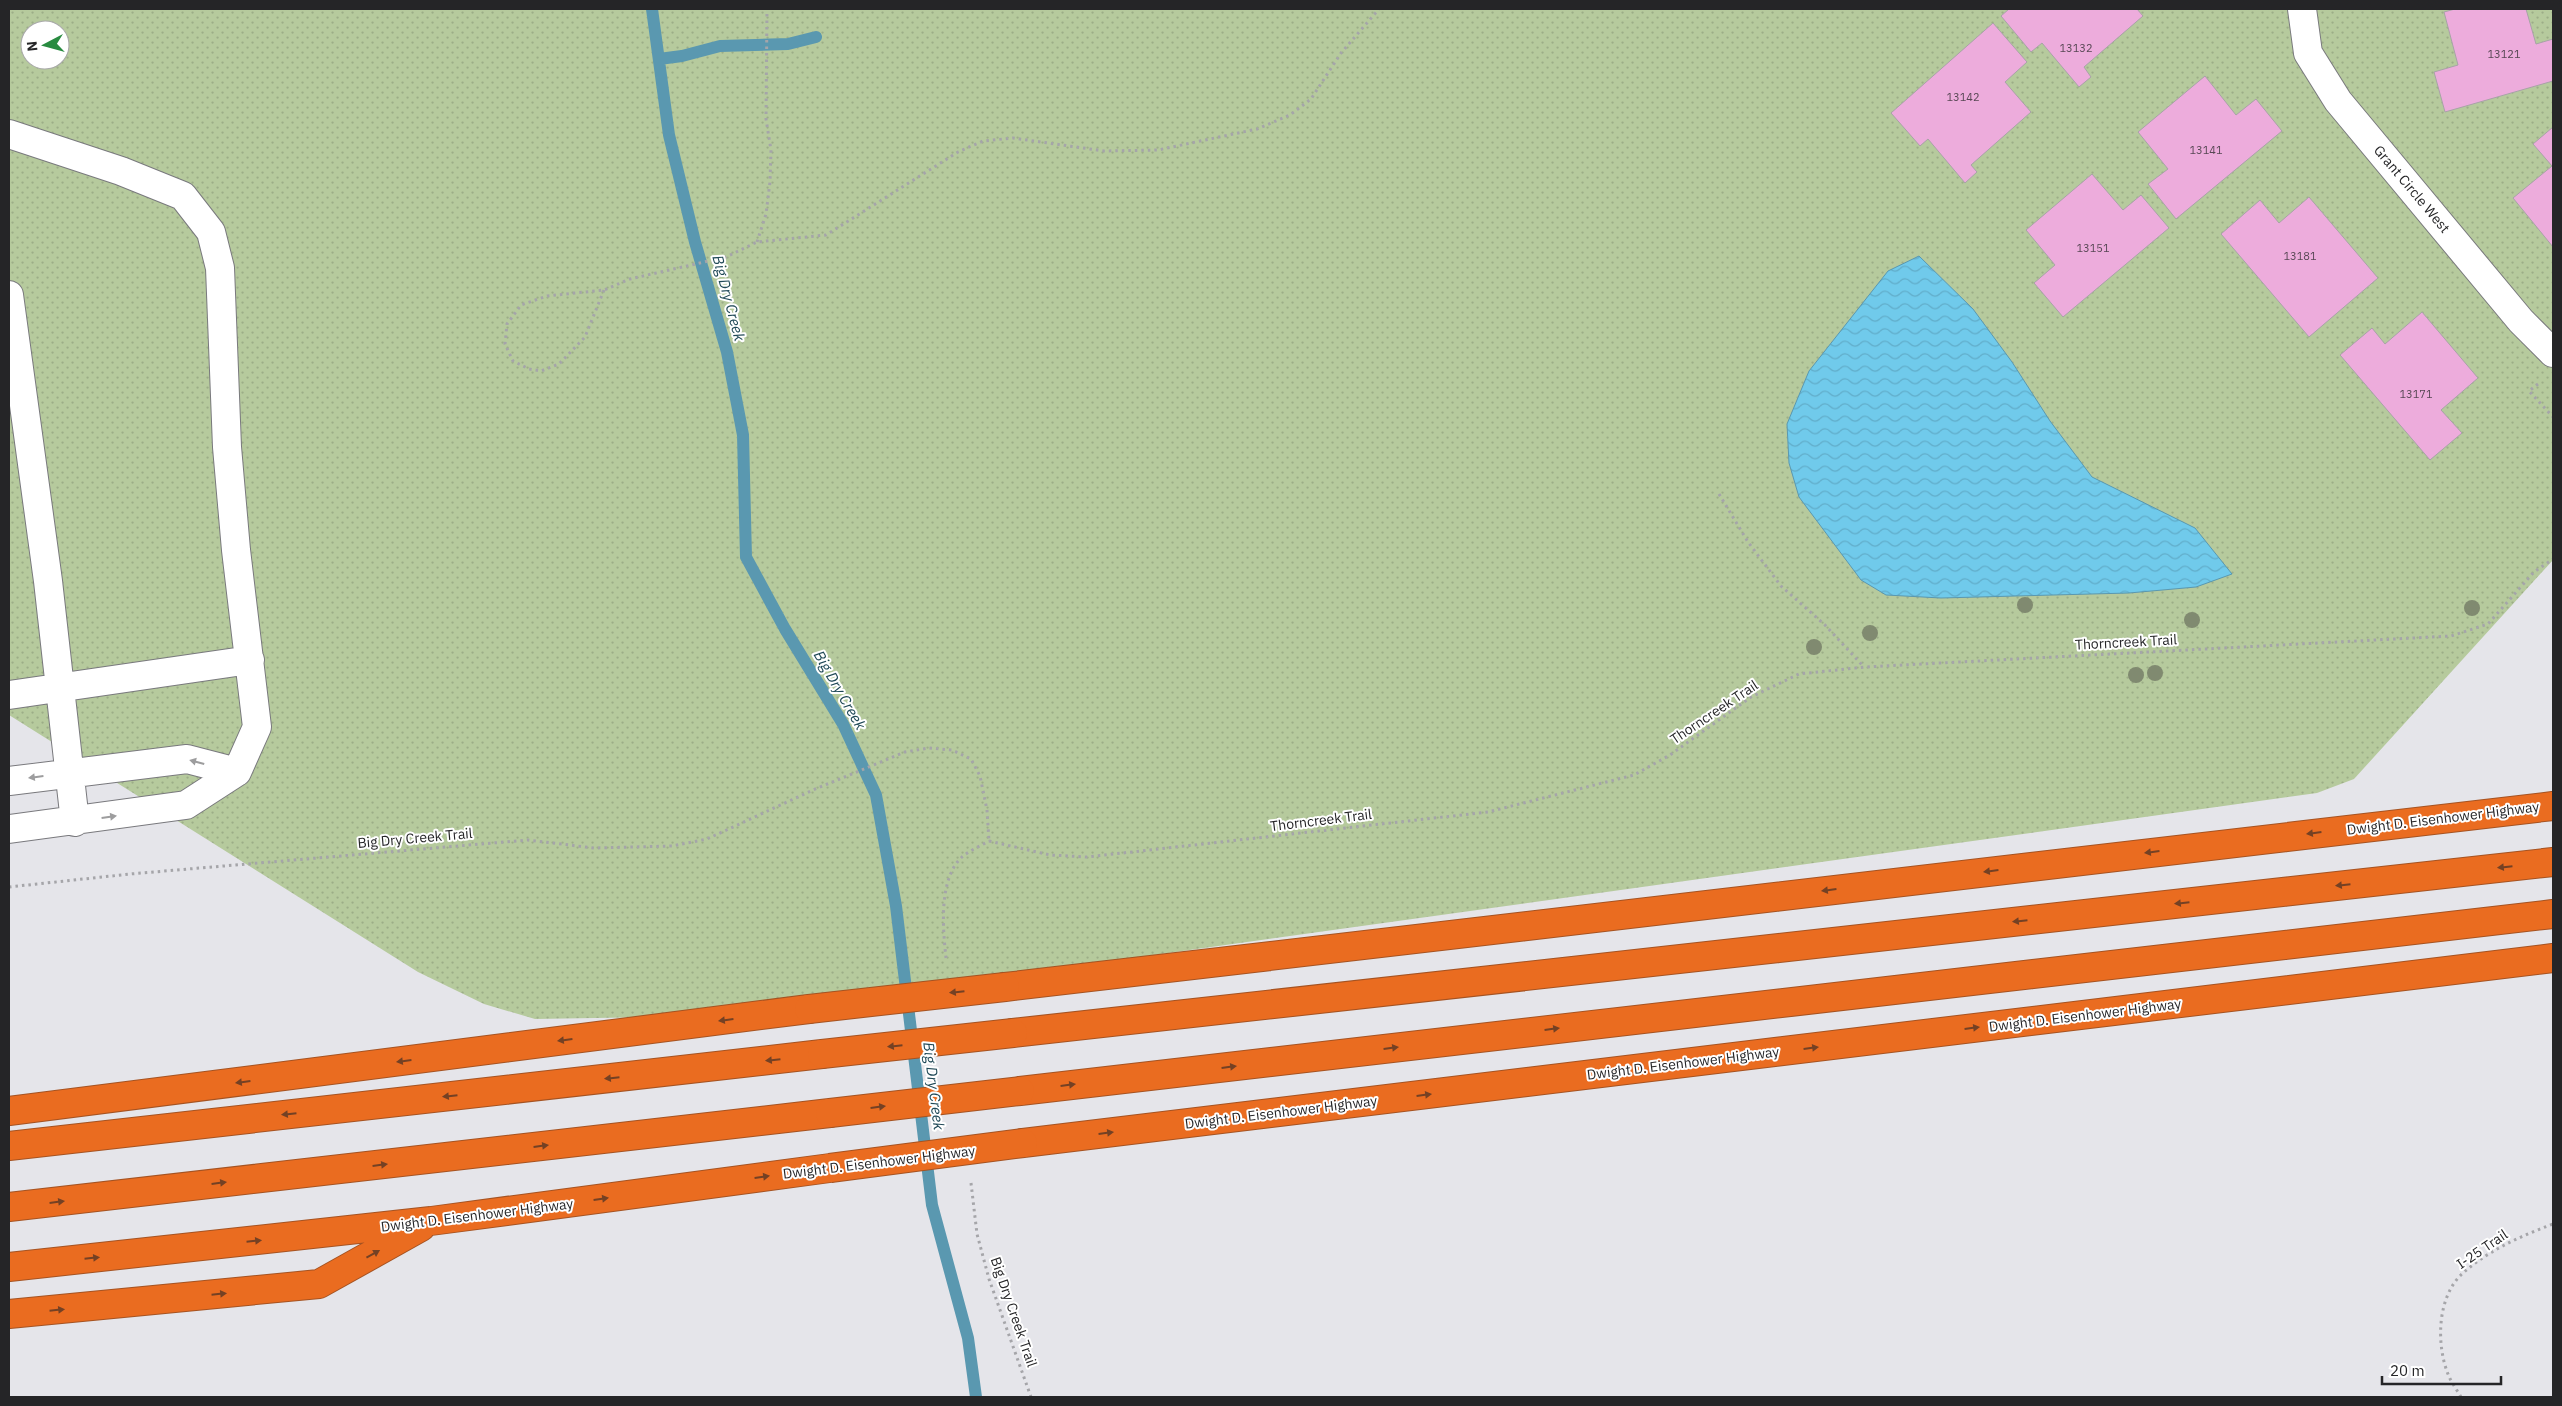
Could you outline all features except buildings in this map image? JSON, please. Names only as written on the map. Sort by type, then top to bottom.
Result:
[{"type":"highway","name":"Dwight D. Eisenhower Highway","points":[[17,1108],[809,1009],[2553,806]]},
{"type":"highway","points":[[9,1146],[2553,862]]},
{"type":"highway","points":[[9,1208],[2553,914]]},
{"type":"highway","name":"Dwight D. Eisenhower Highway","points":[[9,1267],[431,1221],[1023,1143],[2553,958]]},
{"type":"highway","points":[[9,1314],[319,1284],[431,1221]]},
{"type":"street","name":"Grant Circle West","points":[[2302,9],[2308,53],[2338,101],[2521,321],[2553,353]]},
{"type":"street","points":[[9,134],[121,171],[183,196],[212,232],[220,268],[227,447],[236,550],[257,727],[237,772],[186,805],[75,822],[9,829]]},
{"type":"street","points":[[9,295],[60,689],[75,822]]},
{"type":"street","points":[[9,696],[250,660]]},
{"type":"street","points":[[9,781],[187,759],[237,772]]},
{"type":"path","points":[[757,242],[766,214],[770,182],[771,150],[766,118],[767,9]]},
{"type":"path","points":[[604,290],[585,337],[559,364],[541,371],[529,369],[513,361],[505,344],[507,324],[521,305],[547,296],[604,290],[630,279],[726,256],[757,242],[826,235],[958,152],[983,141],[1013,138],[1104,151],[1158,150],[1257,129],[1290,115],[1311,99],[1341,53],[1379,9]]},
{"type":"path","points":[[2540,381],[2529,391],[2553,418]]},
{"type":"path","points":[[1719,494],[1748,542],[1781,586],[1825,625],[1865,667]]},
{"type":"path","name":"Thorncreek Trail","points":[[989,842],[1050,855],[1113,856],[1488,812],[1634,775],[1670,755],[1751,697],[1799,674],[1865,667],[2450,636],[2488,624],[2534,572],[2553,559]]},
{"type":"path","name":"Big Dry Creek Trail","points":[[9,887],[130,874],[528,840],[594,848],[672,846],[707,839],[814,790],[905,752],[929,748],[952,750],[971,759],[980,776],[987,810],[989,842]]},
{"type":"path","name":"I-25 Trail","points":[[2461,1397],[2448,1374],[2442,1349],[2443,1310],[2451,1290],[2462,1274],[2491,1254],[2522,1236],[2553,1224]]},
{"type":"path","name":"Big Dry Creek Trail","points":[[977,1234],[989,1279],[1031,1397]]},
{"type":"green space","points":[[9,9],[2553,9],[2553,560],[2354,779],[2317,793],[716,1016],[535,1019],[484,1004],[418,972],[9,715]]},
{"type":"water","points":[[1919,256],[1973,309],[2012,362],[2050,421],[2092,477],[2195,528],[2232,574],[2196,587],[2129,593],[1941,598],[1886,595],[1861,580],[1799,497],[1789,463],[1787,424],[1809,371],[1888,271]]},
{"type":"waterway","name":"Big Dry Creek","points":[[652,9],[669,135],[695,242],[727,352],[743,435],[746,557],[785,629],[843,724],[876,795],[896,906],[932,1205],[968,1338],[976,1397]]},
{"type":"waterway","points":[[659,59],[682,56],[720,46],[788,44],[816,37]]}]
